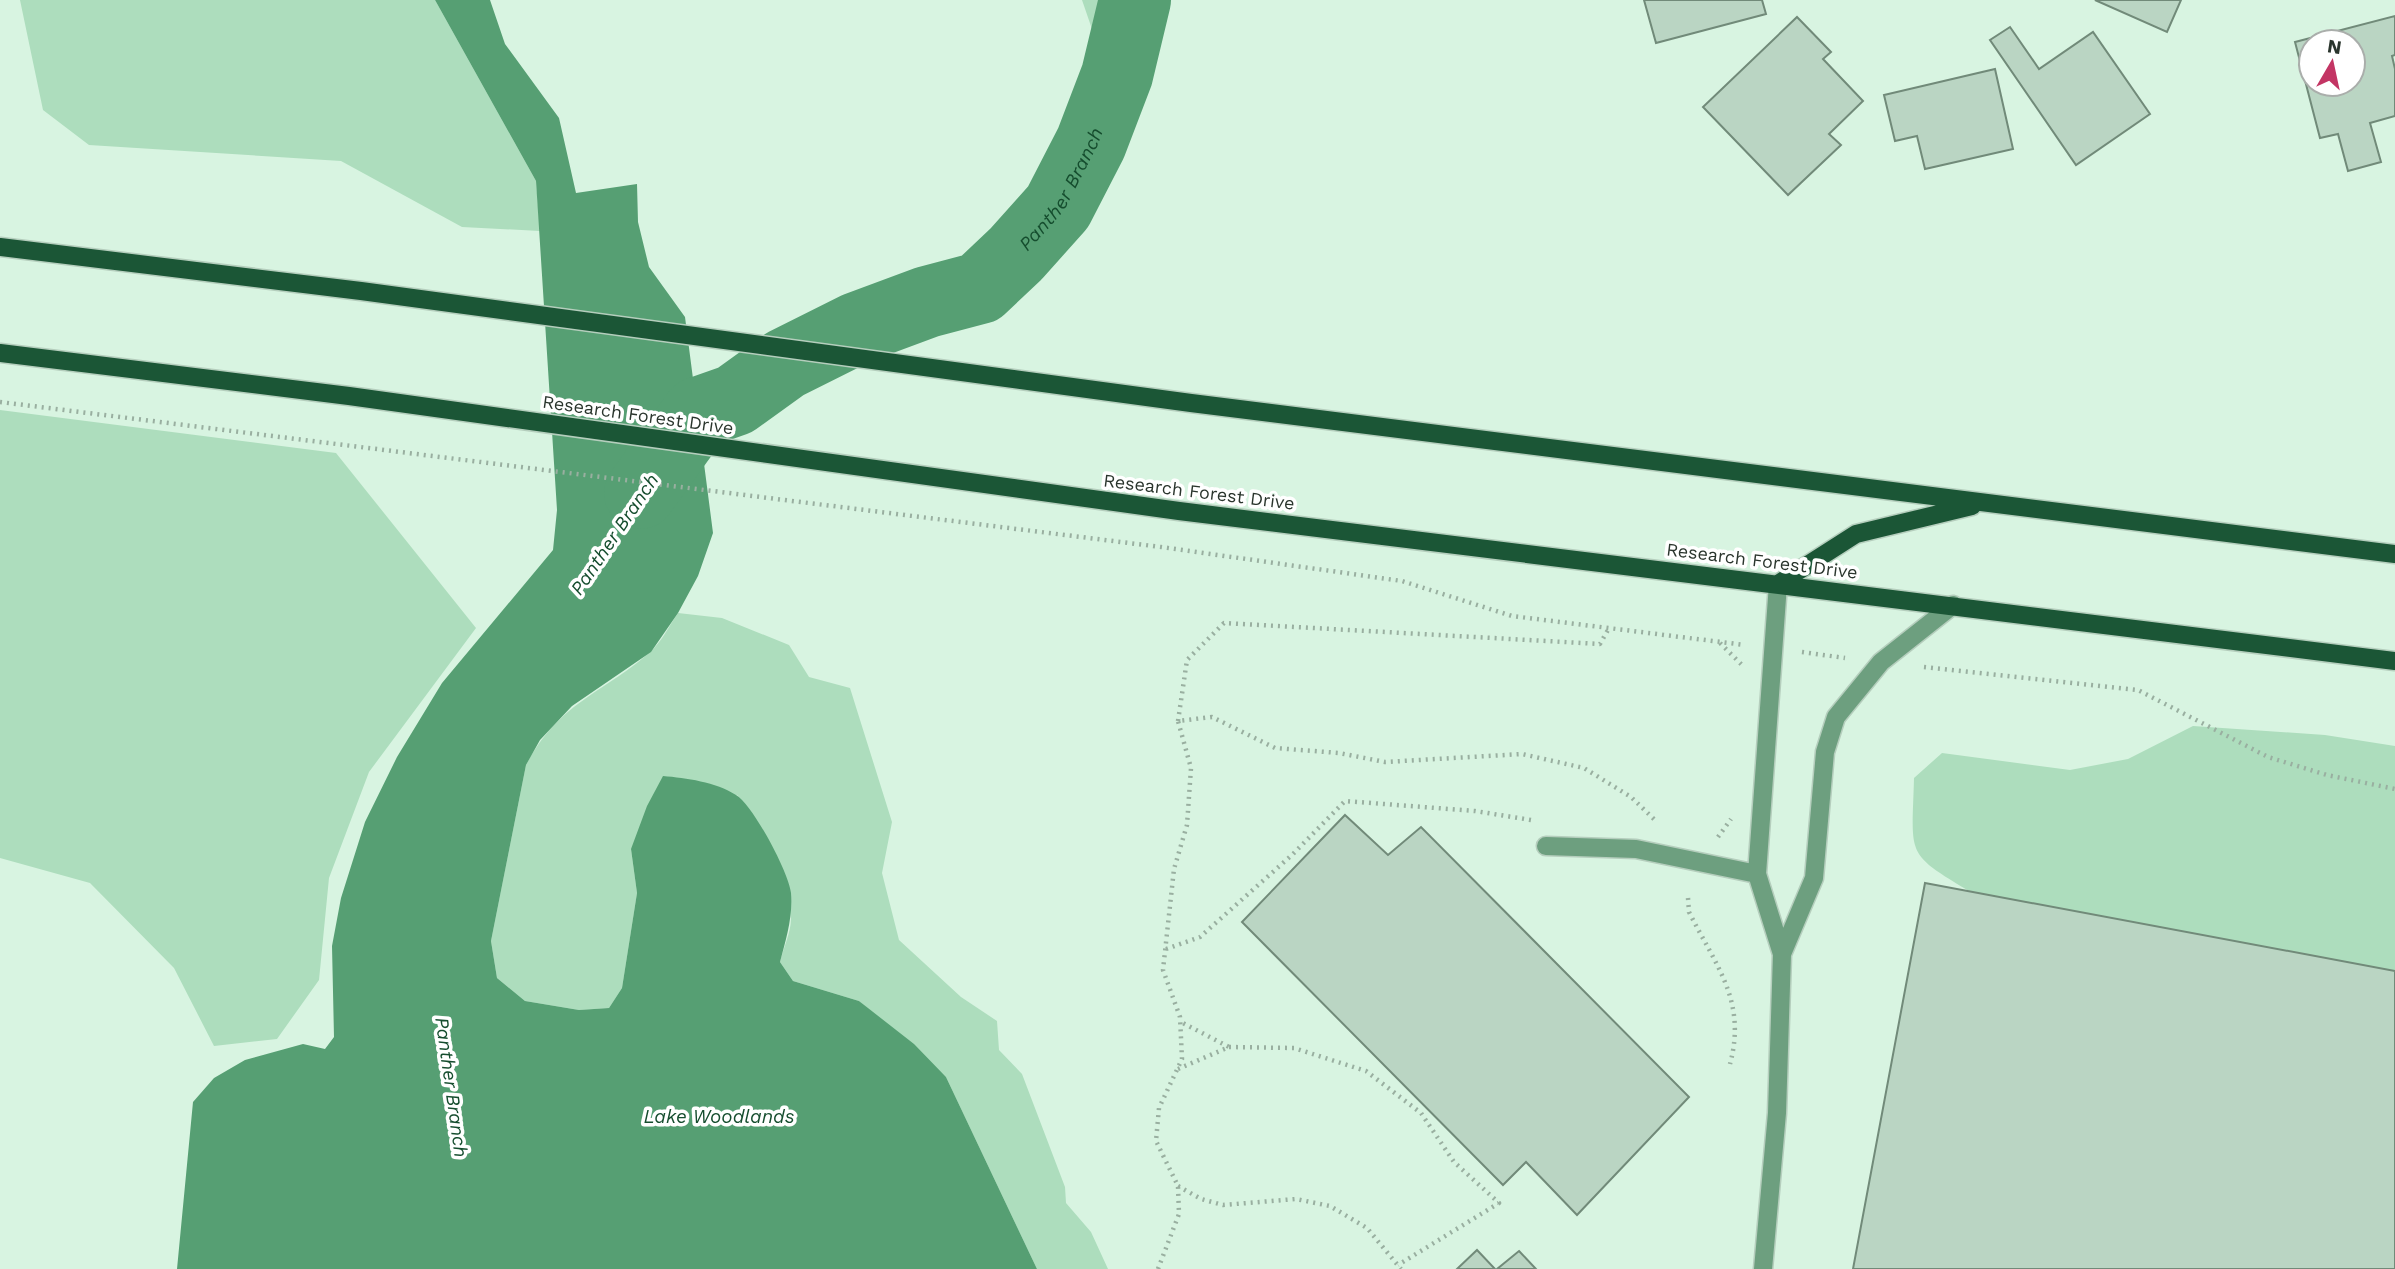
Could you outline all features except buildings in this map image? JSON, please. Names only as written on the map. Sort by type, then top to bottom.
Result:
[{"type":"main road","points":[[0,247],[361,291],[1191,404],[2395,554]]},
{"type":"main road","name":"Research Forest Drive","points":[[0,353],[349,396],[1179,511],[2395,661]]},
{"type":"main road","points":[[1778,583],[1856,534],[1986,503]]},
{"type":"lane","points":[[1763,1269],[1777,1113],[1782,954],[1757,874],[1778,583]]},
{"type":"lane","points":[[1782,954],[1814,878],[1825,752],[1836,717],[1881,662],[1953,605]]},
{"type":"lane","points":[[1546,846],[1636,849],[1757,874]]},
{"type":"path","points":[[0,402],[1161,547]]},
{"type":"path","points":[[1158,1269],[1179,1214],[1178,1186],[1156,1141],[1159,1108],[1182,1059],[1180,1022],[1163,970],[1174,869],[1187,825],[1191,768],[1178,721],[1187,660],[1224,623],[1600,644],[1609,628]]},
{"type":"path","points":[[1718,642],[1744,667],[1746,679]]},
{"type":"path","points":[[1178,721],[1212,718],[1275,748],[1339,753],[1385,762],[1522,754],[1584,768],[1631,797],[1665,830]]},
{"type":"path","points":[[1166,949],[1200,937],[1293,854],[1345,801],[1475,811],[1542,821]]},
{"type":"path","points":[[1709,839],[1720,837],[1732,817]]},
{"type":"path","points":[[1688,898],[1689,912],[1730,987],[1737,1039],[1730,1064]]},
{"type":"path","points":[[1178,1186],[1201,1199],[1223,1205],[1296,1199],[1330,1206],[1367,1228],[1399,1267],[1499,1203],[1454,1162],[1421,1113],[1366,1071],[1294,1048],[1229,1046],[1180,1022]]},
{"type":"path","points":[[1178,1069],[1229,1046]]},
{"type":"shaded area","points":[[20,0],[435,0],[536,181],[540,231],[462,227],[341,161],[89,145],[43,110]]},
{"type":"shaded area","points":[[1082,0],[1147,0],[1127,66],[1104,64]]},
{"type":"shaded area","points":[[0,410],[336,453],[476,628],[369,772],[329,878],[319,980],[277,1039],[214,1046],[174,968],[90,883],[0,858]]},
{"type":"shaded area","points":[[678,613],[722,618],[789,645],[809,677],[850,688],[892,822],[882,873],[899,940],[961,997],[997,1021],[999,1050],[1022,1074],[1065,1187],[1066,1203],[1091,1232],[1108,1269],[1037,1269],[946,1077],[859,1001],[793,981],[780,962],[791,924],[785,885],[766,837],[737,795],[631,849],[637,893],[622,988],[609,1008],[579,1010],[525,1001],[497,978],[491,941],[526,765],[539,744],[567,713],[653,649]]},
{"type":"shaded area","points":[[2193,726],[2325,735],[2395,746],[2395,973],[1974,894],[1935,869],[1917,850],[1913,824],[1914,778],[1942,753],[2070,770],[2128,759]]},
{"type":"water","name":"Lake Woodlands","points":[[435,0],[490,0],[505,44],[559,118],[576,193],[637,184],[638,222],[649,267],[685,317],[713,533],[698,576],[678,613],[651,652],[572,706],[540,740],[526,765],[491,941],[497,978],[525,1001],[579,1010],[609,1008],[622,988],[637,893],[631,849],[647,806],[663,776],[701,781],[736,795],[760,825],[789,883],[791,911],[780,962],[793,981],[859,1001],[914,1044],[946,1077],[1037,1269],[177,1269],[193,1102],[214,1078],[245,1060],[303,1044],[325,1049],[334,1037],[332,946],[341,898],[365,822],[397,757],[442,683],[553,550],[557,510],[536,181]]},
{"type":"waterway","name":"Panther Branch","points":[[640,493],[698,413],[735,400],[785,364],[857,328],[927,302],[980,288],[1016,254],[1058,207],[1091,143],[1117,75],[1135,0]]}]
